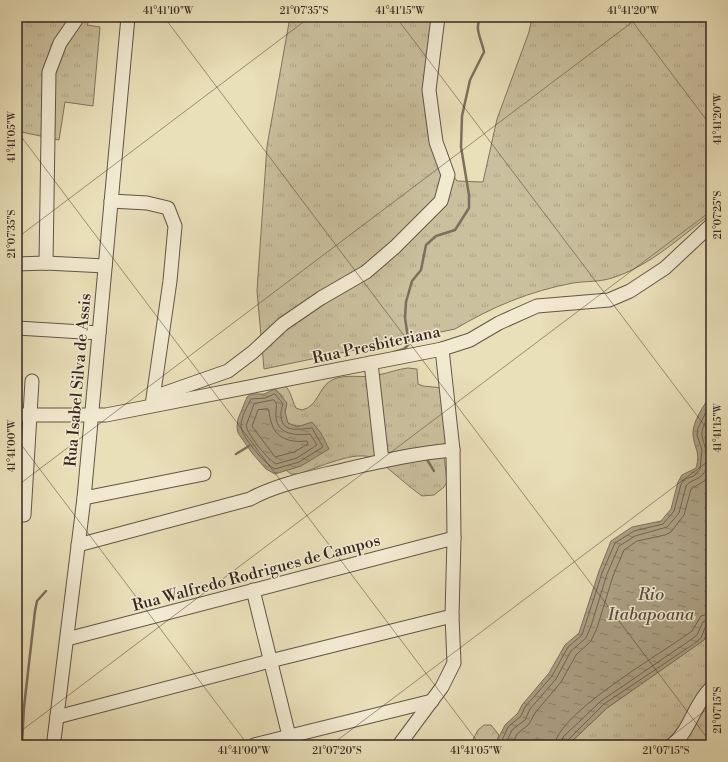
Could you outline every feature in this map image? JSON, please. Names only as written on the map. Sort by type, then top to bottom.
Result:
[{"type":"street","points":[[46,263],[49,72],[60,43],[78,17]]},
{"type":"street","name":"Rua Isabel Silva de Assis","points":[[55,745],[54,740],[84,498],[90,415],[128,17]]},
{"type":"street","points":[[152,402],[228,371],[253,352],[282,324],[321,298],[366,272],[395,247],[441,201],[448,175],[436,142],[429,90],[438,17]]},
{"type":"street","points":[[111,201],[147,203],[168,208],[175,226],[170,281],[152,402]]},
{"type":"street","name":"Rua Presbiteriana","points":[[17,415],[106,415],[152,402],[442,349],[470,340],[499,323],[537,306],[609,300],[630,291],[665,268],[711,225]]},
{"type":"street","points":[[17,264],[46,263],[105,266]]},
{"type":"street","points":[[17,328],[99,333]]},
{"type":"street","points":[[399,745],[432,701],[454,663],[452,616],[454,538],[453,450],[442,349]]},
{"type":"street","points":[[371,363],[382,461]]},
{"type":"street","points":[[17,515],[24,515],[32,381]]},
{"type":"street","points":[[78,545],[250,499],[266,491],[324,475],[421,453],[453,450]]},
{"type":"street","points":[[84,498],[204,474]]},
{"type":"street","name":"Rua Walfredo Rodrigues de Campos","points":[[66,639],[454,538]]},
{"type":"street","points":[[253,590],[290,741]]},
{"type":"street","points":[[57,717],[270,661],[452,616]]},
{"type":"street","points":[[672,745],[679,739],[702,697],[711,688]]},
{"type":"street","points":[[254,745],[290,741],[432,701]]},
{"type":"green space","points":[[17,17],[91,17],[87,25],[100,27],[93,106],[65,102],[59,140],[17,131]]},
{"type":"green space","points":[[290,17],[435,17],[432,52],[442,159],[457,181],[483,182],[497,119],[529,32],[532,17],[711,17],[711,214],[652,259],[626,273],[612,278],[573,283],[542,290],[497,307],[455,329],[264,369],[257,291],[267,146]]},
{"type":"green space","points":[[408,368],[417,369],[418,384],[443,388],[449,409],[444,455],[447,482],[444,487],[434,495],[422,496],[381,463],[367,456],[336,460],[298,474],[291,474],[286,470],[301,466],[308,424],[296,426],[286,421],[286,407],[284,399],[275,389],[281,384],[287,388],[296,408],[302,410],[312,405],[327,383],[337,378],[349,376],[373,376]]},
{"type":"green space","points":[[711,623],[711,745],[568,745],[607,708],[704,640]]},
{"type":"green space","points":[[484,725],[491,725],[499,735],[495,745],[470,745],[478,730]]},
{"type":"water","points":[[275,389],[287,403],[285,412],[288,423],[297,427],[312,422],[321,433],[329,449],[301,466],[275,474],[266,469],[252,453],[238,433],[237,427],[238,419],[247,397],[251,394],[264,394]]},
{"type":"water","name":"Rio Itabapoana","points":[[711,395],[711,623],[704,640],[607,708],[568,745],[495,745],[505,725],[518,713],[522,705],[549,673],[565,645],[579,633],[599,571],[611,541],[632,527],[661,521],[671,509],[678,482],[682,475],[696,468],[698,454],[693,435],[694,425]]},
{"type":"waterway","points":[[394,352],[404,349],[409,344],[405,318],[406,302],[412,281],[421,270],[426,245],[436,236],[455,230],[469,208],[469,195],[461,147],[462,116],[470,80],[484,52],[478,33],[478,23],[485,17]]},
{"type":"waterway","points":[[236,454],[249,446]]},
{"type":"waterway","points":[[426,458],[434,471]]},
{"type":"waterway","points":[[22,745],[24,707],[35,611],[37,601],[46,591]]}]
